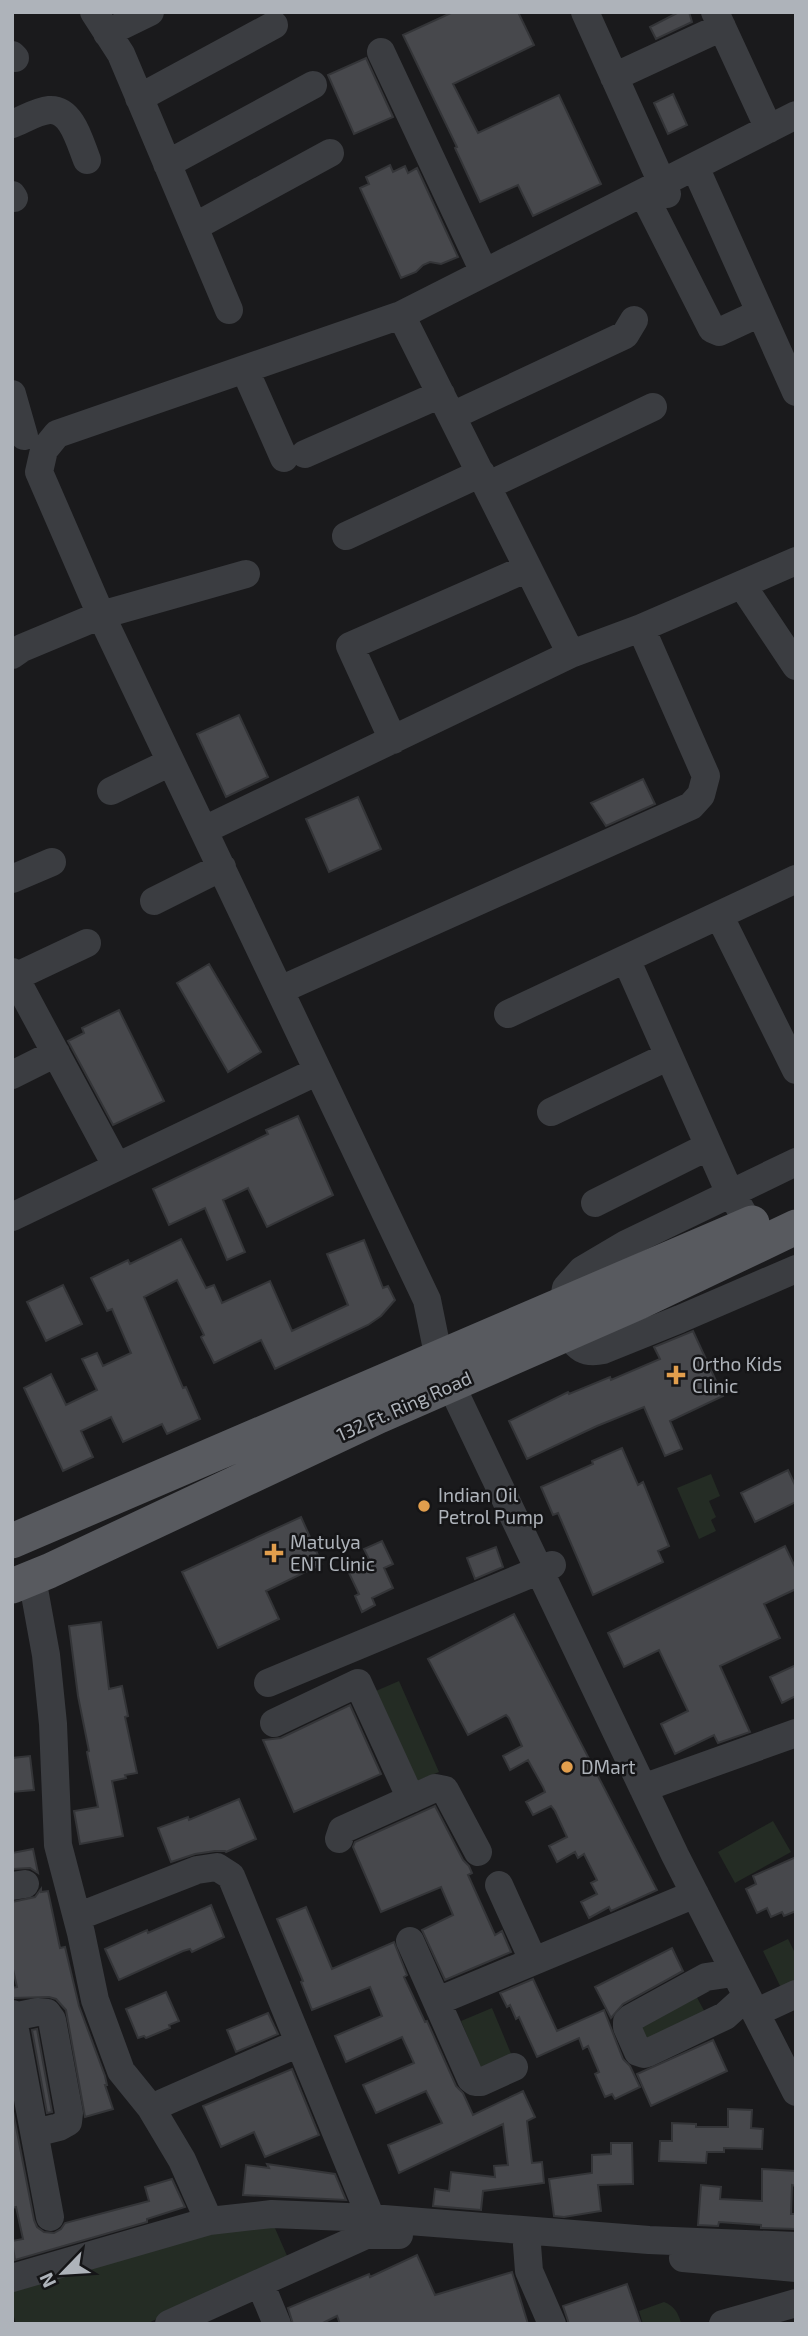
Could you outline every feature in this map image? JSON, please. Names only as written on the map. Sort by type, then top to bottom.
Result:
[{"type":"main road","name":"132 Ft. Ring Road","points":[[12,1541],[452,1369],[565,1319],[749,1224],[796,1204]]},
{"type":"main road","name":"132 Ft. Ring Road","points":[[565,1319],[639,1302],[796,1227]]},
{"type":"main road","name":"132 Ft. Ring Road","points":[[22,1582],[379,1416],[452,1369]]},
{"type":"street","points":[[150,12],[101,23],[121,54],[229,310]]},
{"type":"street","points":[[585,12],[614,77],[712,329],[719,332],[761,313]]},
{"type":"street","points":[[614,77],[718,20],[782,129]]},
{"type":"street","points":[[139,98],[274,25]]},
{"type":"street","points":[[381,52],[484,272]]},
{"type":"street","points":[[167,164],[313,85]]},
{"type":"street","points":[[12,124],[48,110],[60,111],[68,118],[88,160]]},
{"type":"street","points":[[28,440],[57,434],[403,320],[484,272],[700,177],[782,129],[796,115]]},
{"type":"street","points":[[782,129],[403,320],[249,379],[86,435],[67,447],[58,466],[58,482],[108,614],[171,762],[210,827],[222,867],[286,987],[318,1071],[427,1300],[452,1369],[796,2092]]},
{"type":"street","points":[[194,227],[330,153]]},
{"type":"street","points":[[700,177],[796,392]]},
{"type":"street","points":[[403,320],[571,654]]},
{"type":"street","points":[[249,379],[295,456],[447,405],[625,335],[634,320]]},
{"type":"street","points":[[12,394],[28,440],[44,450],[39,472],[286,987],[440,1296],[452,1369]]},
{"type":"street","points":[[346,536],[653,407]]},
{"type":"street","points":[[210,827],[571,654],[641,628],[796,561]]},
{"type":"street","points":[[393,740],[350,646],[528,568]]},
{"type":"street","points":[[12,655],[22,648],[108,614],[246,574]]},
{"type":"street","points":[[742,585],[796,666]]},
{"type":"street","points":[[286,987],[691,806],[701,795],[706,776],[641,628]]},
{"type":"street","points":[[111,791],[171,762]]},
{"type":"street","points":[[12,879],[52,862]]},
{"type":"street","points":[[154,901],[222,867]]},
{"type":"street","points":[[508,1014],[796,879]]},
{"type":"street","points":[[719,915],[796,1070]]},
{"type":"street","points":[[88,943],[14,975],[117,1167]]},
{"type":"street","points":[[626,959],[709,1146],[749,1224]]},
{"type":"street","points":[[12,1074],[56,1053]]},
{"type":"street","points":[[551,1112],[669,1056]]},
{"type":"street","points":[[12,1217],[318,1071]]},
{"type":"street","points":[[595,1203],[709,1146]]},
{"type":"street","points":[[796,1162],[626,1244],[582,1270],[566,1288],[565,1319],[575,1345],[590,1353],[680,1320],[796,1269]]},
{"type":"street","points":[[268,1684],[546,1568]]},
{"type":"street","points":[[22,1582],[46,1655],[53,1724],[58,1846],[95,2000],[121,2071],[151,2108],[182,2160],[209,2221]]},
{"type":"street","points":[[345,1651],[411,1799]]},
{"type":"street","points":[[274,1723],[358,1683]]},
{"type":"street","points":[[649,1785],[796,1733]]},
{"type":"street","points":[[649,1785],[695,1894],[749,1992],[796,2060]]},
{"type":"street","points":[[339,1839],[342,1830],[436,1788],[445,1790],[478,1852]]},
{"type":"street","points":[[77,1917],[197,1870],[217,1867],[231,1876],[370,2218]]},
{"type":"street","points":[[499,1885],[533,1960]]},
{"type":"street","points":[[438,2001],[695,1894]]},
{"type":"street","points":[[410,1941],[471,2079],[481,2082],[514,2067]]},
{"type":"street","points":[[749,1992],[796,1994]]},
{"type":"street","points":[[35,2133],[68,2122],[69,2113],[52,2020],[47,2013],[37,2012],[13,2015],[50,2217]]},
{"type":"street","points":[[151,2108],[299,2043]]},
{"type":"street","points":[[12,2278],[209,2221],[272,2214],[370,2218],[649,2240],[796,2246]]},
{"type":"street","points":[[169,2324],[366,2235],[410,2235],[796,2268]]},
{"type":"street","points":[[527,2245],[529,2271],[552,2324]]},
{"type":"street","points":[[260,2283],[277,2324]]},
{"type":"street","points":[[723,2324],[796,2303]]},
{"type":"shaded area","points":[[711,1474],[720,1496],[709,1501],[716,1517],[711,1520],[716,1531],[699,1539],[677,1488]]},
{"type":"shaded area","points":[[399,1681],[439,1772],[409,1784],[369,1694]]},
{"type":"shaded area","points":[[773,1821],[791,1852],[735,1883],[718,1852]]},
{"type":"shaded area","points":[[788,1939],[796,1955],[796,1986],[783,1992],[763,1951]]},
{"type":"shaded area","points":[[694,1992],[708,2018],[643,2052],[629,2025]]},
{"type":"shaded area","points":[[492,2008],[512,2056],[481,2069],[461,2021]]},
{"type":"shaded area","points":[[271,2219],[288,2258],[146,2324],[16,2324],[12,2309],[12,2280]]},
{"type":"shaded area","points":[[664,2302],[675,2310],[681,2323],[643,2324],[639,2311]]},
{"type":"building","points":[[453,12],[518,12],[534,45],[453,84],[478,133],[559,95],[601,184],[533,216],[518,185],[480,202],[455,148],[457,147],[403,35]]},
{"type":"building","points":[[679,12],[689,12],[692,22],[656,39],[650,27]]},
{"type":"building","points":[[366,58],[393,117],[354,134],[328,75]]},
{"type":"building","points":[[673,94],[687,125],[668,134],[654,103]]},
{"type":"building","points":[[390,165],[393,172],[405,166],[408,173],[417,168],[458,257],[441,264],[430,262],[401,278],[360,188],[369,184],[366,177]]},
{"type":"building","points":[[239,715],[268,777],[226,797],[197,734]]},
{"type":"building","points":[[643,779],[655,804],[606,826],[591,803]]},
{"type":"building","points":[[358,797],[381,849],[329,872],[306,819]]},
{"type":"building","points":[[209,964],[261,1052],[228,1072],[177,983]]},
{"type":"building","points":[[119,1010],[164,1101],[113,1125],[68,1041],[84,1033],[82,1028]]},
{"type":"building","points":[[298,1116],[333,1195],[267,1227],[248,1188],[223,1200],[245,1252],[227,1260],[205,1208],[169,1225],[153,1189],[268,1134],[266,1130]]},
{"type":"building","points":[[181,1239],[206,1288],[214,1285],[222,1303],[270,1281],[292,1331],[348,1305],[327,1254],[364,1240],[383,1288],[388,1286],[395,1300],[381,1316],[368,1325],[275,1369],[261,1340],[214,1363],[201,1337],[204,1335],[177,1280],[144,1297],[183,1388],[186,1387],[200,1419],[167,1434],[162,1424],[123,1442],[111,1417],[81,1431],[93,1457],[63,1471],[24,1388],[51,1374],[66,1405],[97,1390],[82,1359],[97,1353],[103,1366],[131,1353],[112,1309],[107,1311],[91,1278],[128,1260],[130,1264]]},
{"type":"building","points":[[63,1285],[82,1324],[46,1341],[27,1302]]},
{"type":"building","points":[[693,1331],[723,1396],[670,1421],[682,1449],[665,1456],[644,1407],[527,1459],[509,1421],[568,1392],[569,1394],[610,1377],[611,1380],[660,1359],[654,1347]]},
{"type":"building","points":[[622,1448],[638,1485],[643,1482],[669,1546],[658,1551],[663,1562],[593,1595],[558,1513],[553,1515],[541,1487]]},
{"type":"building","points":[[788,1470],[796,1487],[796,1502],[755,1522],[741,1493]]},
{"type":"building","points":[[301,1517],[322,1564],[266,1591],[279,1619],[218,1648],[182,1572]]},
{"type":"building","points":[[382,1541],[393,1564],[384,1568],[393,1588],[372,1598],[375,1605],[362,1612],[355,1596],[359,1594],[349,1573],[371,1563],[364,1549]]},
{"type":"building","points":[[785,1546],[796,1569],[796,1589],[764,1604],[780,1638],[720,1666],[750,1732],[718,1743],[714,1735],[675,1754],[661,1724],[688,1711],[659,1650],[624,1667],[608,1633]]},
{"type":"building","points":[[496,1547],[503,1567],[475,1579],[467,1558]]},
{"type":"building","name":"DMart","points":[[514,1614],[657,1890],[611,1911],[609,1907],[589,1918],[581,1902],[597,1894],[591,1883],[597,1880],[584,1854],[578,1858],[575,1852],[557,1862],[549,1846],[567,1837],[555,1811],[551,1806],[533,1815],[526,1802],[545,1792],[543,1787],[528,1760],[510,1770],[503,1756],[522,1746],[509,1718],[506,1715],[468,1735],[428,1659]]},
{"type":"building","points":[[101,1622],[109,1689],[122,1686],[128,1716],[125,1717],[137,1773],[112,1781],[123,1836],[80,1844],[74,1811],[98,1807],[78,1696],[69,1626]]},
{"type":"building","points":[[796,1665],[796,1696],[782,1703],[770,1677]]},
{"type":"building","points":[[350,1705],[381,1774],[294,1812],[263,1740],[281,1738]]},
{"type":"building","points":[[30,1756],[34,1790],[12,1792],[12,1758]]},
{"type":"building","points":[[239,1799],[256,1839],[226,1852],[195,1854],[171,1862],[158,1828],[188,1817],[189,1820]]},
{"type":"building","points":[[435,1806],[463,1860],[469,1866],[472,1873],[468,1875],[495,1935],[502,1931],[511,1952],[445,1980],[422,1930],[453,1915],[441,1887],[381,1912],[353,1847],[355,1842]]},
{"type":"building","points":[[33,1849],[38,1873],[30,1868],[12,1869],[12,1853]]},
{"type":"building","points":[[796,1857],[796,1911],[784,1916],[782,1912],[771,1917],[767,1908],[757,1913],[746,1889],[756,1884],[753,1876]]},
{"type":"building","points":[[41,1889],[41,1892],[48,1891],[60,1948],[65,1947],[79,2006],[105,2076],[105,2085],[113,2109],[85,2117],[66,2010],[56,1999],[49,1997],[12,1998],[12,1988],[17,1987],[12,1965],[12,1902],[35,1897]]},
{"type":"building","points":[[211,1905],[224,1937],[192,1952],[190,1949],[183,1951],[119,1980],[105,1949]]},
{"type":"building","points":[[306,1907],[332,1969],[394,1942],[407,1975],[404,1977],[456,2086],[463,2093],[473,2115],[523,2091],[535,2117],[527,2121],[532,2163],[542,2162],[544,2183],[483,2191],[481,2210],[433,2206],[435,2189],[449,2191],[451,2172],[495,2177],[494,2166],[508,2165],[503,2124],[399,2173],[388,2145],[442,2123],[426,2091],[376,2113],[363,2085],[414,2063],[402,2037],[346,2062],[335,2036],[382,2016],[370,1987],[312,2010],[277,1919]]},
{"type":"building","points":[[672,1948],[683,1971],[623,2004],[611,2018],[595,1987]]},
{"type":"building","points":[[533,1979],[557,2031],[604,2010],[623,2059],[630,2066],[640,2087],[615,2099],[612,2094],[605,2097],[595,2074],[599,2072],[588,2046],[583,2049],[579,2038],[537,2057],[519,2017],[516,2019],[510,2005],[507,2007],[500,1993]]},
{"type":"building","points":[[166,1992],[179,2021],[169,2025],[170,2028],[146,2038],[138,2038],[126,2009]]},
{"type":"building","points":[[268,2013],[278,2034],[236,2052],[227,2030]]},
{"type":"building","points":[[37,2029],[52,2112],[47,2113],[32,2030]]},
{"type":"building","points":[[713,2040],[727,2071],[651,2106],[637,2074]]},
{"type":"building","points":[[292,2069],[319,2135],[265,2157],[254,2132],[221,2147],[203,2106]]},
{"type":"building","points":[[12,2106],[34,2220],[37,2227],[44,2232],[54,2233],[65,2223],[149,2201],[145,2187],[172,2179],[185,2207],[147,2219],[147,2222],[15,2260],[12,2241],[23,2239],[16,2207],[12,2208]]},
{"type":"building","points":[[728,2109],[752,2110],[751,2128],[763,2129],[762,2149],[724,2148],[724,2152],[707,2152],[706,2163],[659,2161],[660,2141],[672,2141],[672,2123],[696,2124],[696,2127],[728,2127]]},
{"type":"building","points":[[611,2143],[632,2143],[633,2184],[598,2185],[601,2211],[554,2216],[549,2179],[592,2173],[592,2155],[611,2154]]},
{"type":"building","points":[[267,2164],[335,2174],[346,2200],[243,2195],[246,2165],[269,2168]]},
{"type":"building","points":[[762,2169],[796,2171],[796,2186],[792,2185],[791,2214],[796,2214],[796,2229],[761,2228],[761,2225],[719,2222],[718,2226],[698,2225],[701,2185],[721,2187],[720,2199],[762,2201]]},
{"type":"building","points":[[417,2255],[435,2295],[512,2272],[528,2324],[340,2324],[337,2316],[321,2324],[293,2324],[288,2308],[369,2274],[370,2277]]},
{"type":"building","points":[[627,2284],[641,2324],[569,2324],[563,2306]]},
{"type":"place","name":"Ortho Kids Clinic","points":[[676,1375]]},
{"type":"place","name":"Indian Oil Petrol Pump","points":[[424,1506]]},
{"type":"place","name":"Matulya ENT Clinic","points":[[274,1553]]},
{"type":"place","name":"DMart","points":[[567,1767]]}]
